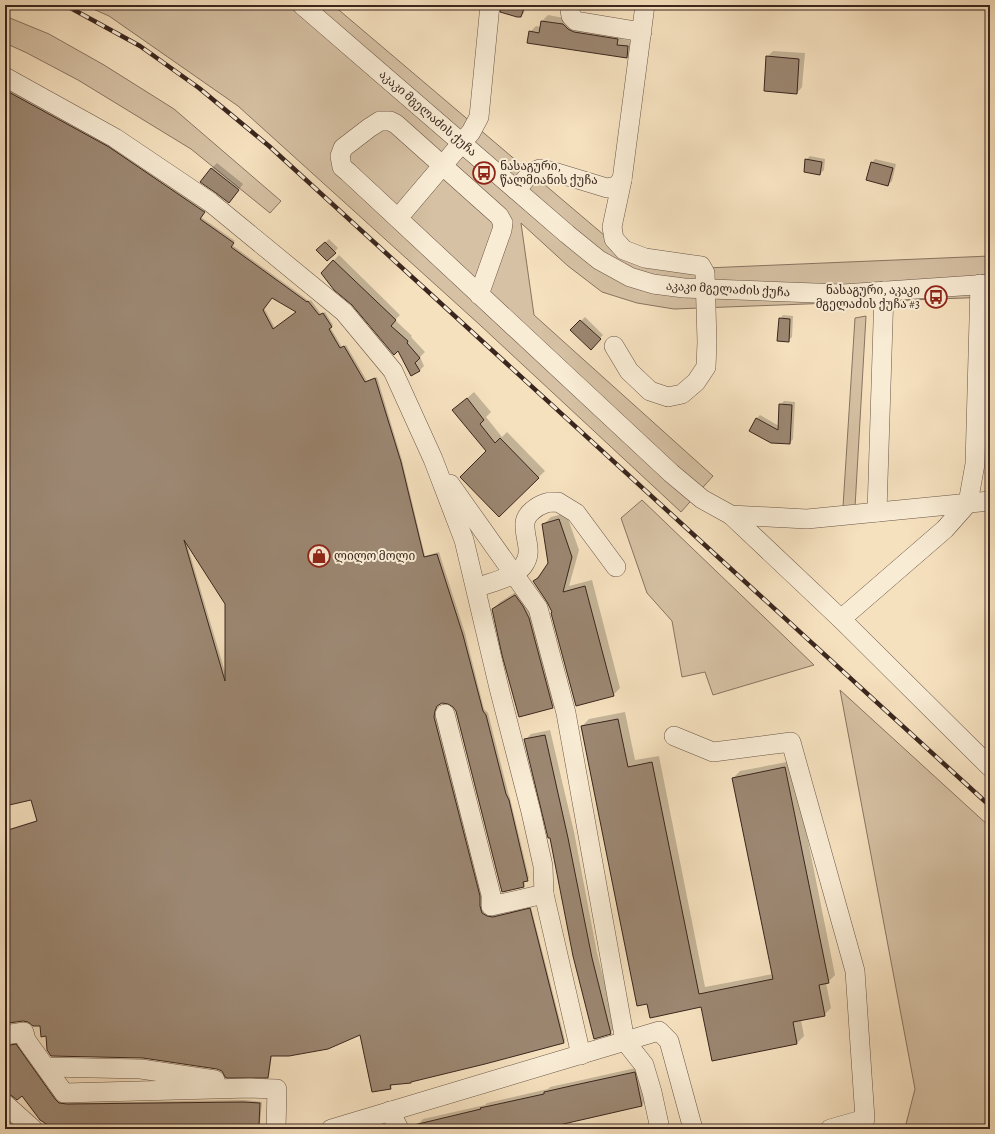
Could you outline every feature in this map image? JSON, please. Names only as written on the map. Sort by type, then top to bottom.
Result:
[{"type":"street","name":"აკაკი მგელაძის ქუჩა","points":[[302,5],[567,234],[599,260],[630,277],[653,284],[684,288],[843,294],[985,284]]},
{"type":"street","points":[[398,218],[471,132],[479,117],[490,5]]},
{"type":"street","points":[[570,5],[571,16],[576,21],[642,32]]},
{"type":"street","points":[[614,346],[630,372],[650,391],[668,397],[682,394],[696,382],[706,367],[707,342],[705,273],[701,266],[645,258],[624,250],[614,240],[612,227],[622,180],[645,5]]},
{"type":"street","points":[[5,77],[115,138],[210,202],[344,312],[393,371],[433,460],[464,540],[499,688],[531,812],[543,866],[544,894],[581,1055]]},
{"type":"street","points":[[479,295],[502,230],[503,223],[499,216],[396,124],[390,121],[380,121],[344,148],[340,156],[342,167],[398,218],[479,295],[671,473],[702,499],[731,515],[841,619],[990,768]]},
{"type":"street","points":[[516,190],[531,173],[540,169],[607,188],[616,186],[622,180]]},
{"type":"street","points":[[841,619],[945,529],[968,503],[975,464],[985,284]]},
{"type":"street","points":[[877,512],[884,291]]},
{"type":"street","points":[[433,460],[538,608],[566,713],[625,1041],[644,1065],[652,1092],[660,1129]]},
{"type":"street","points":[[731,515],[807,519],[990,501]]},
{"type":"street","points":[[476,588],[514,574],[522,567],[526,562],[529,551],[525,523],[530,512],[545,504],[558,502],[576,513],[616,567]]},
{"type":"street","points":[[445,714],[491,895],[491,906],[544,894]]},
{"type":"street","points":[[674,736],[713,752],[791,742],[855,971],[865,1119],[830,1129]]},
{"type":"street","points":[[331,1129],[659,1031],[669,1041],[693,1129]]},
{"type":"street","points":[[5,1035],[24,1032],[26,1040],[64,1092],[250,1088],[277,1089],[276,1129]]},
{"type":"street","points":[[625,1041],[650,1059],[657,1069],[672,1129]]},
{"type":"street","points":[[46,1067],[141,1069],[225,1081],[250,1088]]},
{"type":"street","points":[[5,1104],[33,1129]]},
{"type":"street","points":[[390,1111],[400,1129]]},
{"type":"shaded area","points":[[84,5],[333,5],[624,252],[706,268],[990,256],[990,297],[674,309],[637,303],[602,292],[568,266],[521,223],[534,315],[713,476],[681,512],[480,325],[238,106],[109,16]]},
{"type":"shaded area","points":[[5,16],[49,34],[104,65],[174,109],[281,201],[270,213],[191,149],[78,80],[5,43]]},
{"type":"shaded area","points":[[866,316],[855,507],[843,507],[855,318]]},
{"type":"shaded area","points":[[642,500],[814,665],[713,695],[705,672],[682,677],[672,621],[647,593],[621,518]]},
{"type":"shaded area","points":[[840,690],[990,827],[990,1129],[903,1129],[905,1128],[915,1089]]},
{"type":"building","points":[[501,5],[525,5],[521,17],[517,17],[500,12]]},
{"type":"building","points":[[541,21],[563,24],[574,32],[618,39],[617,45],[628,46],[627,58],[527,43],[529,31],[539,33]]},
{"type":"building","points":[[766,56],[799,59],[797,94],[764,91]]},
{"type":"building","points":[[5,90],[109,147],[205,212],[200,219],[234,243],[231,247],[307,302],[308,301],[319,315],[323,313],[332,327],[329,329],[340,348],[344,346],[365,382],[375,378],[401,462],[424,557],[437,554],[463,635],[483,711],[486,715],[506,794],[509,800],[528,881],[523,882],[524,887],[502,892],[456,711],[448,704],[442,703],[437,706],[434,717],[480,896],[480,906],[482,913],[493,917],[530,908],[564,1043],[411,1083],[390,1085],[391,1089],[372,1092],[360,1035],[328,1049],[289,1056],[271,1056],[268,1078],[227,1078],[222,1071],[217,1069],[143,1058],[51,1056],[47,1050],[46,1036],[41,1037],[40,1026],[33,1026],[28,1022],[23,1021],[7,1022],[8,1023],[5,1024],[5,831],[37,821],[31,800],[5,806]],"holes":[[[272,298],[296,312],[273,329],[263,310]],[[184,540],[225,604],[225,681]]]},
{"type":"building","points":[[805,159],[822,162],[820,175],[804,172]]},
{"type":"building","points":[[871,162],[893,168],[888,186],[866,180]]},
{"type":"building","points":[[211,168],[239,190],[229,203],[200,182]]},
{"type":"building","points":[[325,242],[336,253],[327,261],[316,250]]},
{"type":"building","points":[[333,260],[396,320],[391,326],[408,341],[407,343],[420,358],[415,363],[420,371],[411,376],[398,351],[394,355],[352,305],[334,290],[321,273]]},
{"type":"building","points":[[779,318],[790,319],[789,342],[777,341]]},
{"type":"building","points":[[580,320],[601,339],[591,350],[570,330]]},
{"type":"building","points":[[467,398],[484,420],[480,424],[495,443],[500,438],[539,478],[499,517],[460,477],[486,451],[452,410]]},
{"type":"building","points":[[779,404],[792,405],[790,444],[771,443],[749,431],[756,418],[778,430]]},
{"type":"building","points":[[559,519],[572,557],[563,592],[585,586],[614,696],[576,706],[551,613],[552,612],[533,581],[538,578],[548,563],[542,524]]},
{"type":"building","points":[[515,595],[529,618],[553,708],[519,717],[502,655],[492,609]]},
{"type":"building","points":[[618,719],[628,767],[652,762],[699,994],[773,979],[732,778],[785,767],[829,983],[819,985],[825,1016],[793,1022],[797,1044],[712,1061],[701,1007],[650,1018],[647,1004],[637,1006],[581,726]]},
{"type":"building","points":[[545,735],[568,838],[592,958],[611,1034],[594,1039],[573,956],[550,838],[548,838],[524,739]]},
{"type":"building","points":[[16,1044],[59,1103],[260,1103],[259,1125],[59,1129],[40,1120],[22,1096],[17,1100],[5,1092],[5,1046]]},
{"type":"building","points":[[635,1072],[642,1106],[546,1129],[414,1129],[414,1125],[481,1109],[480,1108],[544,1094],[544,1092]]},
{"type":"railway","points":[[65,5],[140,46],[199,88],[269,146],[990,806]]},
{"type":"place","name":"ნასაგური, წალმიანის ქუჩა","points":[[484,173]]},
{"type":"place","name":"ნასაგური, აკაკი მგელაძის ქუჩა #3","points":[[936,297]]},
{"type":"place","name":"ლილო მოლი","points":[[319,556]]}]
